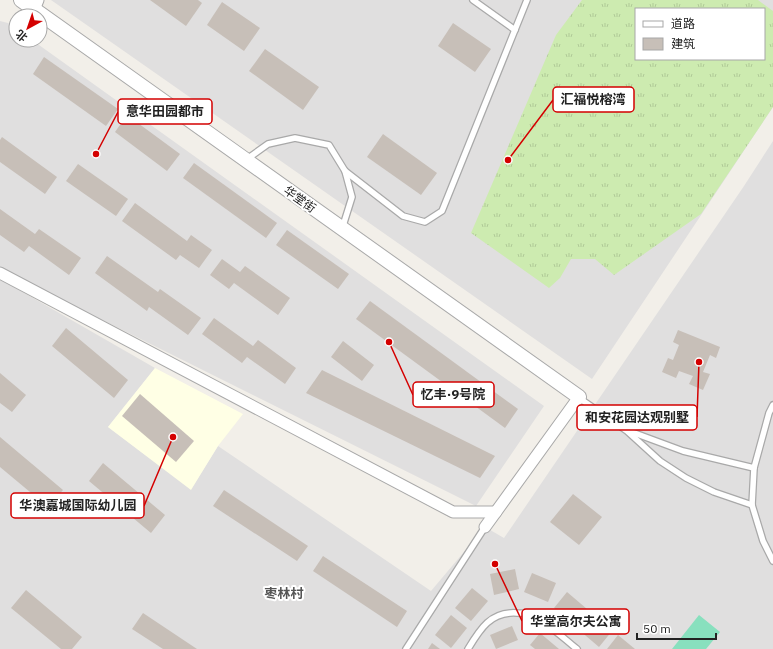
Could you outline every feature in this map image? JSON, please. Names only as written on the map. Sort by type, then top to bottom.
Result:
[{"type":"street","name":"华堂街","points":[[21,0],[36,5],[246,160],[579,398]]},
{"type":"street","points":[[0,273],[453,512],[496,512]]},
{"type":"street","points":[[485,527],[579,398]]},
{"type":"lane","points":[[473,0],[515,30]]},
{"type":"lane","points":[[345,171],[403,216],[425,222],[442,211],[527,0]]},
{"type":"lane","points":[[246,160],[268,144],[295,138],[329,145],[345,171],[352,197],[342,229]]},
{"type":"lane","points":[[579,398],[627,431],[660,461],[686,478],[714,492],[752,505]]},
{"type":"lane","points":[[773,405],[769,413],[754,468],[752,505],[763,541],[773,561]]},
{"type":"lane","points":[[627,431],[683,451],[722,462],[754,468]]},
{"type":"lane","points":[[406,649],[485,527]]},
{"type":"lane","points":[[468,649],[478,631],[491,619],[508,612],[528,613],[544,622],[577,649]]},
{"type":"shaded area","points":[[51,0],[773,0],[773,107],[592,379]]},
{"type":"shaded area","points":[[0,21],[8,23],[8,48],[43,48],[544,406],[476,506],[0,269]]},
{"type":"shaded area","points":[[773,141],[773,649],[0,649],[0,279],[155,368],[108,427],[191,489],[218,446],[431,591],[485,527],[504,538],[744,186]]},
{"type":"shaded area","points":[[155,368],[243,414],[218,446],[191,490],[108,427]]},
{"type":"green space","points":[[582,0],[758,0],[773,11],[773,107],[701,214],[614,275],[595,259],[571,259],[560,278],[549,288],[471,233],[556,35]]},
{"type":"green space","points":[[699,615],[720,632],[706,649],[672,649]]},
{"type":"building","points":[[150,0],[198,0],[202,3],[186,26]]},
{"type":"building","points":[[222,2],[260,28],[244,51],[207,25]]},
{"type":"building","points":[[453,23],[491,49],[475,72],[438,46]]},
{"type":"building","points":[[265,49],[319,87],[303,110],[249,71]]},
{"type":"building","points":[[44,57],[118,109],[106,126],[33,74]]},
{"type":"building","points":[[127,115],[180,154],[167,171],[115,132]]},
{"type":"building","points":[[383,134],[437,173],[421,195],[367,157]]},
{"type":"building","points":[[2,137],[57,177],[45,194],[0,162],[0,140]]},
{"type":"building","points":[[194,163],[277,223],[266,238],[183,178]]},
{"type":"building","points":[[78,164],[128,199],[116,216],[66,181]]},
{"type":"building","points":[[135,203],[187,241],[191,235],[212,250],[199,268],[180,255],[176,260],[122,221]]},
{"type":"building","points":[[0,209],[35,234],[39,229],[81,258],[69,275],[29,246],[24,252],[0,235]]},
{"type":"building","points":[[287,230],[349,274],[338,289],[276,245]]},
{"type":"building","points":[[107,256],[158,292],[160,289],[201,318],[188,335],[149,307],[147,311],[95,273]]},
{"type":"building","points":[[222,259],[240,272],[245,266],[290,298],[278,315],[234,283],[229,289],[210,275]]},
{"type":"building","points":[[370,301],[518,409],[505,428],[356,319]]},
{"type":"building","points":[[214,318],[253,346],[258,340],[296,368],[285,384],[247,357],[242,363],[202,334]]},
{"type":"building","points":[[66,328],[128,380],[114,398],[52,346]]},
{"type":"building","points":[[678,330],[720,347],[716,358],[710,355],[703,372],[710,374],[703,390],[689,384],[693,376],[679,371],[676,378],[662,372],[668,358],[673,360],[679,345],[673,342]]},
{"type":"building","points":[[343,341],[374,365],[362,381],[331,357]]},
{"type":"building","points":[[322,370],[495,456],[480,478],[306,393]]},
{"type":"building","points":[[0,373],[26,395],[12,412],[0,403]]},
{"type":"building","points":[[140,394],[194,441],[176,462],[122,416]]},
{"type":"building","points":[[0,437],[63,490],[48,507],[0,467]]},
{"type":"building","points":[[103,463],[165,515],[151,533],[89,481]]},
{"type":"building","points":[[224,490],[308,546],[297,561],[213,506]]},
{"type":"building","points":[[573,494],[602,517],[579,545],[550,522]]},
{"type":"building","points":[[323,556],[407,611],[397,627],[313,571]]},
{"type":"building","points":[[515,569],[519,589],[494,595],[490,574]]},
{"type":"building","points":[[532,573],[556,583],[548,602],[524,592]]},
{"type":"building","points":[[472,588],[488,601],[471,621],[455,608]]},
{"type":"building","points":[[26,590],[82,637],[72,649],[61,649],[11,608]]},
{"type":"building","points":[[567,592],[587,609],[574,625],[554,608]]},
{"type":"building","points":[[143,613],[197,649],[163,649],[132,629]]},
{"type":"building","points":[[593,614],[612,631],[599,647],[579,630]]},
{"type":"building","points":[[451,615],[467,628],[451,648],[435,635]]},
{"type":"building","points":[[512,626],[518,640],[496,649],[490,635]]},
{"type":"building","points":[[540,633],[559,649],[535,649],[530,645]]},
{"type":"building","points":[[618,635],[635,649],[607,649]]},
{"type":"building","points":[[432,643],[440,649],[428,649]]},
{"type":"place","name":"意华田园都市","points":[[96,154]]},
{"type":"place","name":"汇福悦榕湾","points":[[508,160]]},
{"type":"place","name":"忆丰·9号院","points":[[389,342]]},
{"type":"place","name":"和安花园达观别墅","points":[[699,362]]},
{"type":"place","name":"华澳嘉城国际幼儿园","points":[[173,437]]},
{"type":"place","name":"华堂高尔夫公寓","points":[[495,564]]},
{"type":"district","name":"枣林村","points":[[284,593]]}]
